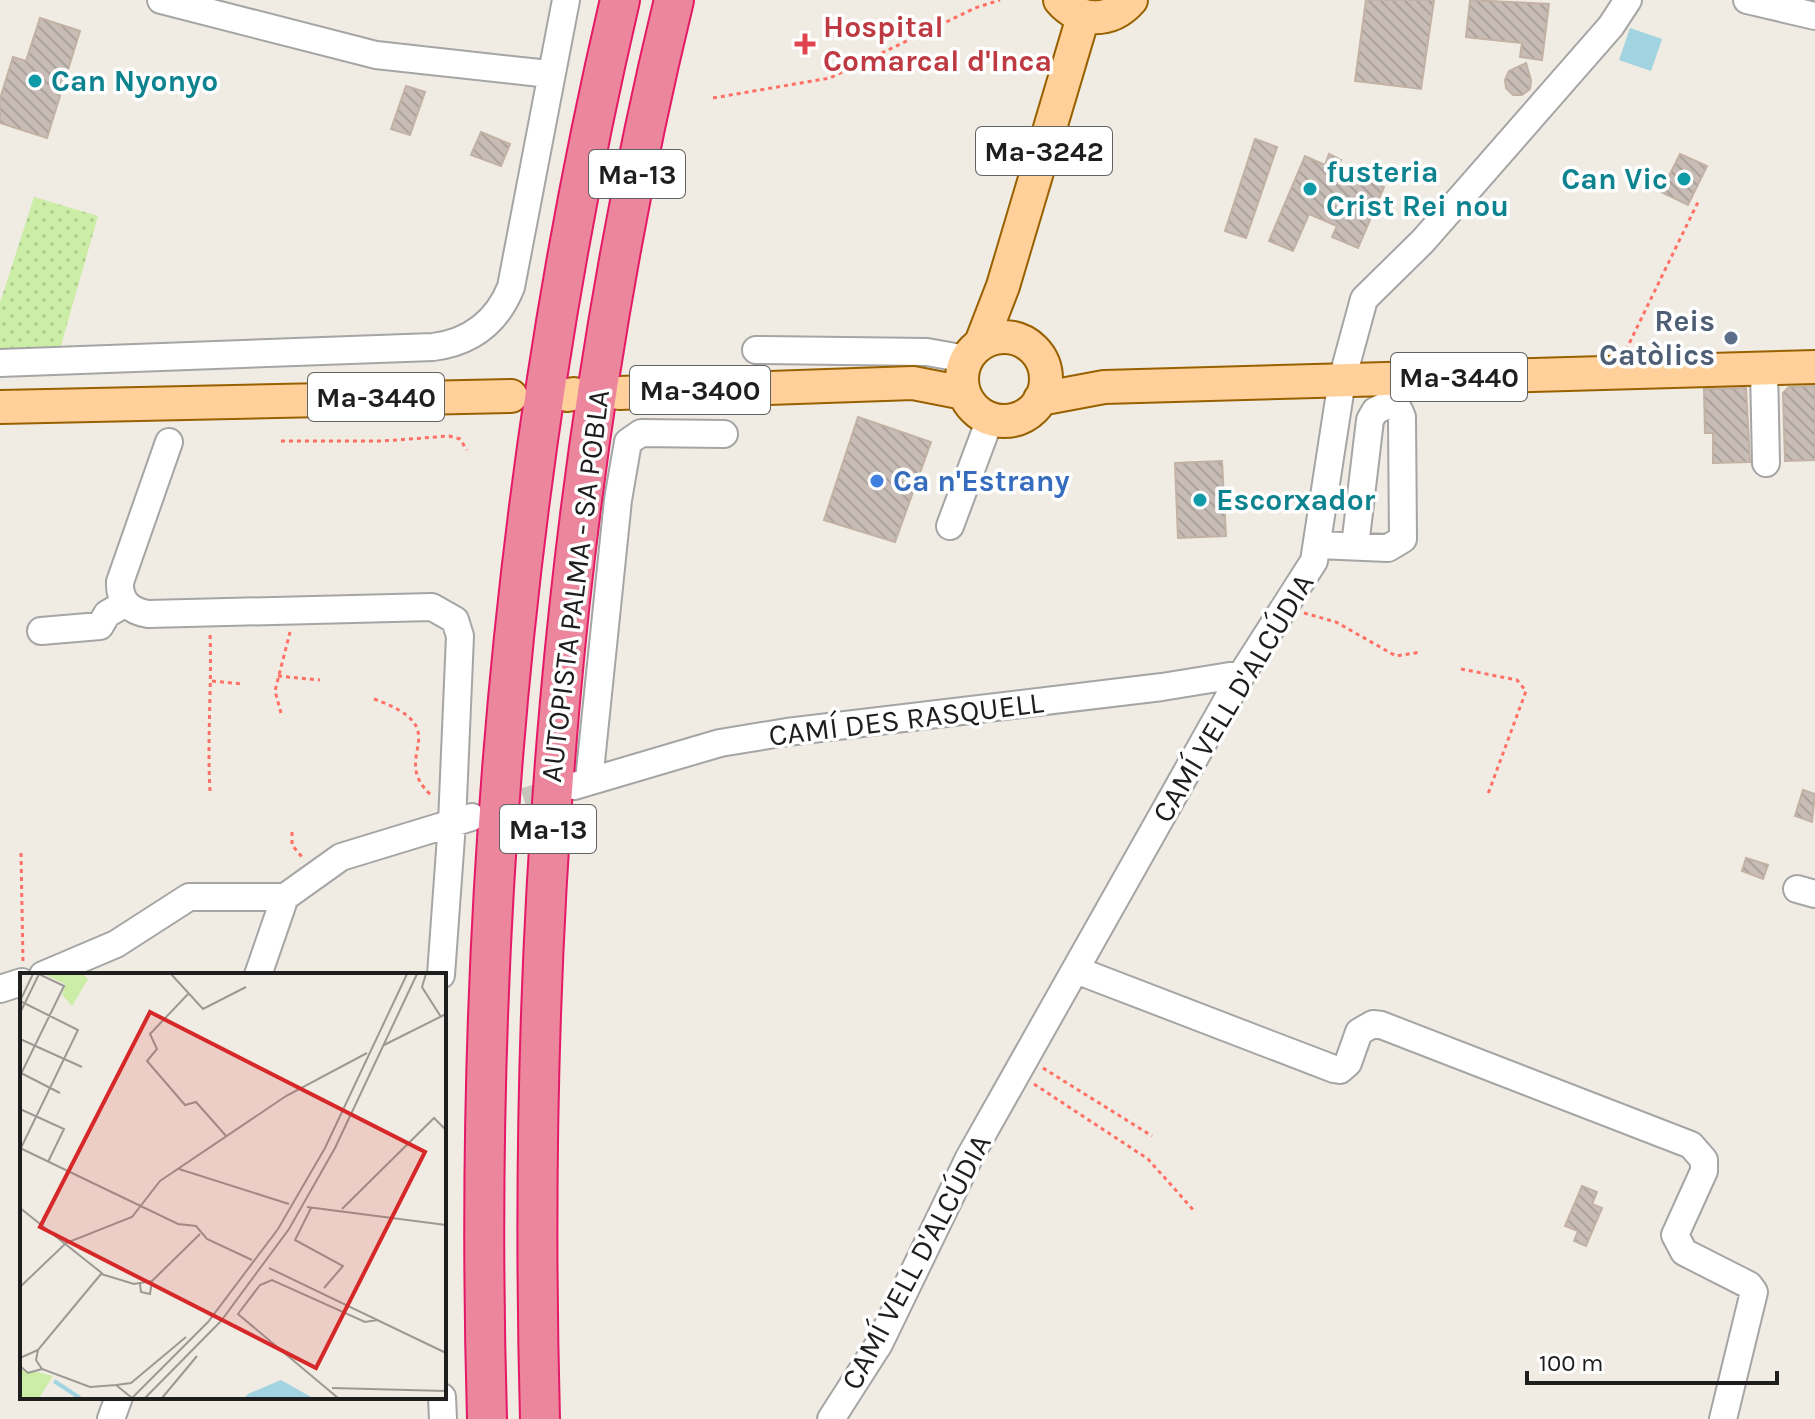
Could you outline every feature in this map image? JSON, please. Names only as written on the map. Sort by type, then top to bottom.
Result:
[{"type":"highway","points":[[605,0],[609,47]]},
{"type":"highway","name":"AUTOPISTA PALMA - SA POBLA","points":[[487,1419],[485,1048],[503,725],[538,427],[620,0]]},
{"type":"highway","name":"AUTOPISTA PALMA - SA POBLA","points":[[540,1419],[538,1046],[545,876],[566,623],[594,412],[622,244],[674,0]]},
{"type":"highway","points":[[651,103],[674,64],[691,0]]},
{"type":"main road","name":"Ma-3242","points":[[968,366],[1003,286],[1071,8],[1112,15],[1131,0]]},
{"type":"main road","points":[[968,366],[979,413],[990,419],[1019,418],[1042,385],[1032,348],[1021,340],[1003,286]]},
{"type":"main road","name":"Ma-3400","points":[[619,393],[913,383],[968,366],[994,338],[1021,340]]},
{"type":"main road","name":"Ma-3440","points":[[1042,385],[1096,388],[1815,367]]},
{"type":"main road","name":"Ma-3440","points":[[0,407],[511,396]]},
{"type":"street","points":[[161,0],[376,55],[549,74]]},
{"type":"street","points":[[0,363],[433,347],[463,340],[498,313],[511,287],[549,74],[566,0]]},
{"type":"street","points":[[1603,0],[1611,26]]},
{"type":"street","name":"CAMÍ VELL D'ALCÚDIA","points":[[831,1419],[879,1344],[969,1158],[1242,674],[1314,561],[1342,380],[1364,299],[1423,241],[1611,26],[1628,0]]},
{"type":"street","points":[[1747,0],[1815,16]]},
{"type":"street","points":[[756,350],[927,352],[968,366]]},
{"type":"street","points":[[1764,369],[1766,463]]},
{"type":"street","points":[[1318,545],[1388,548],[1403,539],[1402,417],[1399,410],[1389,404],[1375,411],[1370,420],[1355,546]]},
{"type":"street","points":[[950,526],[990,419]]},
{"type":"street","name":"CAMÍ DES RASQUELL","points":[[724,434],[641,433],[628,442],[582,784],[720,743],[787,732],[1147,689],[1242,674]]},
{"type":"street","points":[[169,442],[120,582],[126,603],[148,614],[432,607],[443,610],[455,620],[460,636],[459,817],[441,973]]},
{"type":"street","points":[[41,631],[100,626],[107,614],[126,603]]},
{"type":"street","points":[[48,973],[116,944],[189,897],[285,897],[329,866],[356,852],[459,817]]},
{"type":"street","points":[[259,973],[285,897]]},
{"type":"street","points":[[1076,970],[1334,1069],[1340,1070],[1348,1063],[1359,1032],[1373,1024],[1381,1025],[1691,1145],[1704,1160],[1704,1171],[1675,1235],[1677,1245],[1684,1252],[1749,1285],[1754,1292],[1723,1419]]},
{"type":"street","points":[[0,989],[20,983]]},
{"type":"street","points":[[111,1419],[118,1399]]},
{"type":"street","points":[[442,1399],[443,1419]]},
{"type":"path","points":[[713,98],[830,78],[975,8],[1000,0]]},
{"type":"path","points":[[1619,372],[1628,343],[1699,200]]},
{"type":"path","points":[[281,441],[383,441],[449,436],[460,439],[467,450]]},
{"type":"path","points":[[1285,607],[1336,622],[1396,656],[1421,652]]},
{"type":"path","points":[[281,713],[275,691],[298,609]]},
{"type":"path","points":[[209,612],[212,681],[207,736],[210,791]]},
{"type":"path","points":[[1461,669],[1517,680],[1526,691],[1488,794]]},
{"type":"path","points":[[278,676],[320,680]]},
{"type":"path","points":[[212,681],[243,684]]},
{"type":"path","points":[[374,699],[412,717],[418,735],[417,776],[425,790],[459,817]]},
{"type":"path","points":[[292,832],[292,845],[298,854],[329,866]]},
{"type":"path","points":[[21,853],[25,973]]},
{"type":"path","points":[[1022,1065],[1152,1136]]},
{"type":"path","points":[[1022,1065],[1148,1159],[1195,1212]]},
{"type":"green space","points":[[34,197],[98,216],[60,349],[0,350],[0,303]]},
{"type":"water","points":[[1630,28],[1662,39],[1651,71],[1619,60]]},
{"type":"building","points":[[1366,0],[1434,0],[1421,89],[1355,81]]},
{"type":"building","points":[[1470,0],[1549,4],[1542,60],[1520,57],[1522,43],[1466,37]]},
{"type":"building","name":"Can Nyonyo","points":[[40,18],[80,31],[47,138],[0,123],[0,99],[13,57],[26,61]]},
{"type":"building","points":[[1526,63],[1530,89],[1522,95],[1513,95],[1506,88],[1505,80],[1509,71]]},
{"type":"building","points":[[406,86],[425,92],[410,135],[391,129]]},
{"type":"building","points":[[481,132],[510,144],[501,166],[471,155]]},
{"type":"building","points":[[1255,139],[1277,147],[1246,238],[1225,231]]},
{"type":"building","points":[[1329,154],[1341,160],[1338,168],[1384,187],[1358,248],[1332,237],[1337,226],[1309,214],[1293,251],[1269,241],[1305,156],[1325,165]]},
{"type":"building","name":"Can Vic","points":[[1680,154],[1707,166],[1688,205],[1661,192]]},
{"type":"building","points":[[1815,386],[1815,460],[1785,461],[1783,393],[1789,387]]},
{"type":"building","points":[[1746,388],[1750,462],[1713,463],[1713,433],[1705,433],[1704,389]]},
{"type":"building","name":"Ca n'Estrany","points":[[858,417],[931,442],[895,542],[824,520]]},
{"type":"building","name":"Escorxador","points":[[1222,461],[1226,536],[1178,538],[1175,463]]},
{"type":"building","points":[[1803,790],[1815,794],[1812,822],[1795,816]]},
{"type":"building","points":[[1746,858],[1768,865],[1763,879],[1742,871]]},
{"type":"building","points":[[1582,1186],[1597,1192],[1592,1204],[1602,1208],[1586,1246],[1574,1241],[1578,1231],[1565,1226]]},
{"type":"tunnel","points":[[487,812],[568,788]]},
{"type":"place","name":"Hospital Comarcal d'Inca","points":[[805,44]]},
{"type":"place","name":"Can Nyonyo","points":[[35,81]]},
{"type":"place","name":"Can Vic","points":[[1684,179]]},
{"type":"place","name":"fusteria Crist Rei nou","points":[[1310,189]]},
{"type":"place","name":"Reis Catòlics","points":[[1731,338]]},
{"type":"place","name":"Ca n'Estrany","points":[[877,481]]},
{"type":"place","name":"Escorxador","points":[[1200,500]]}]
